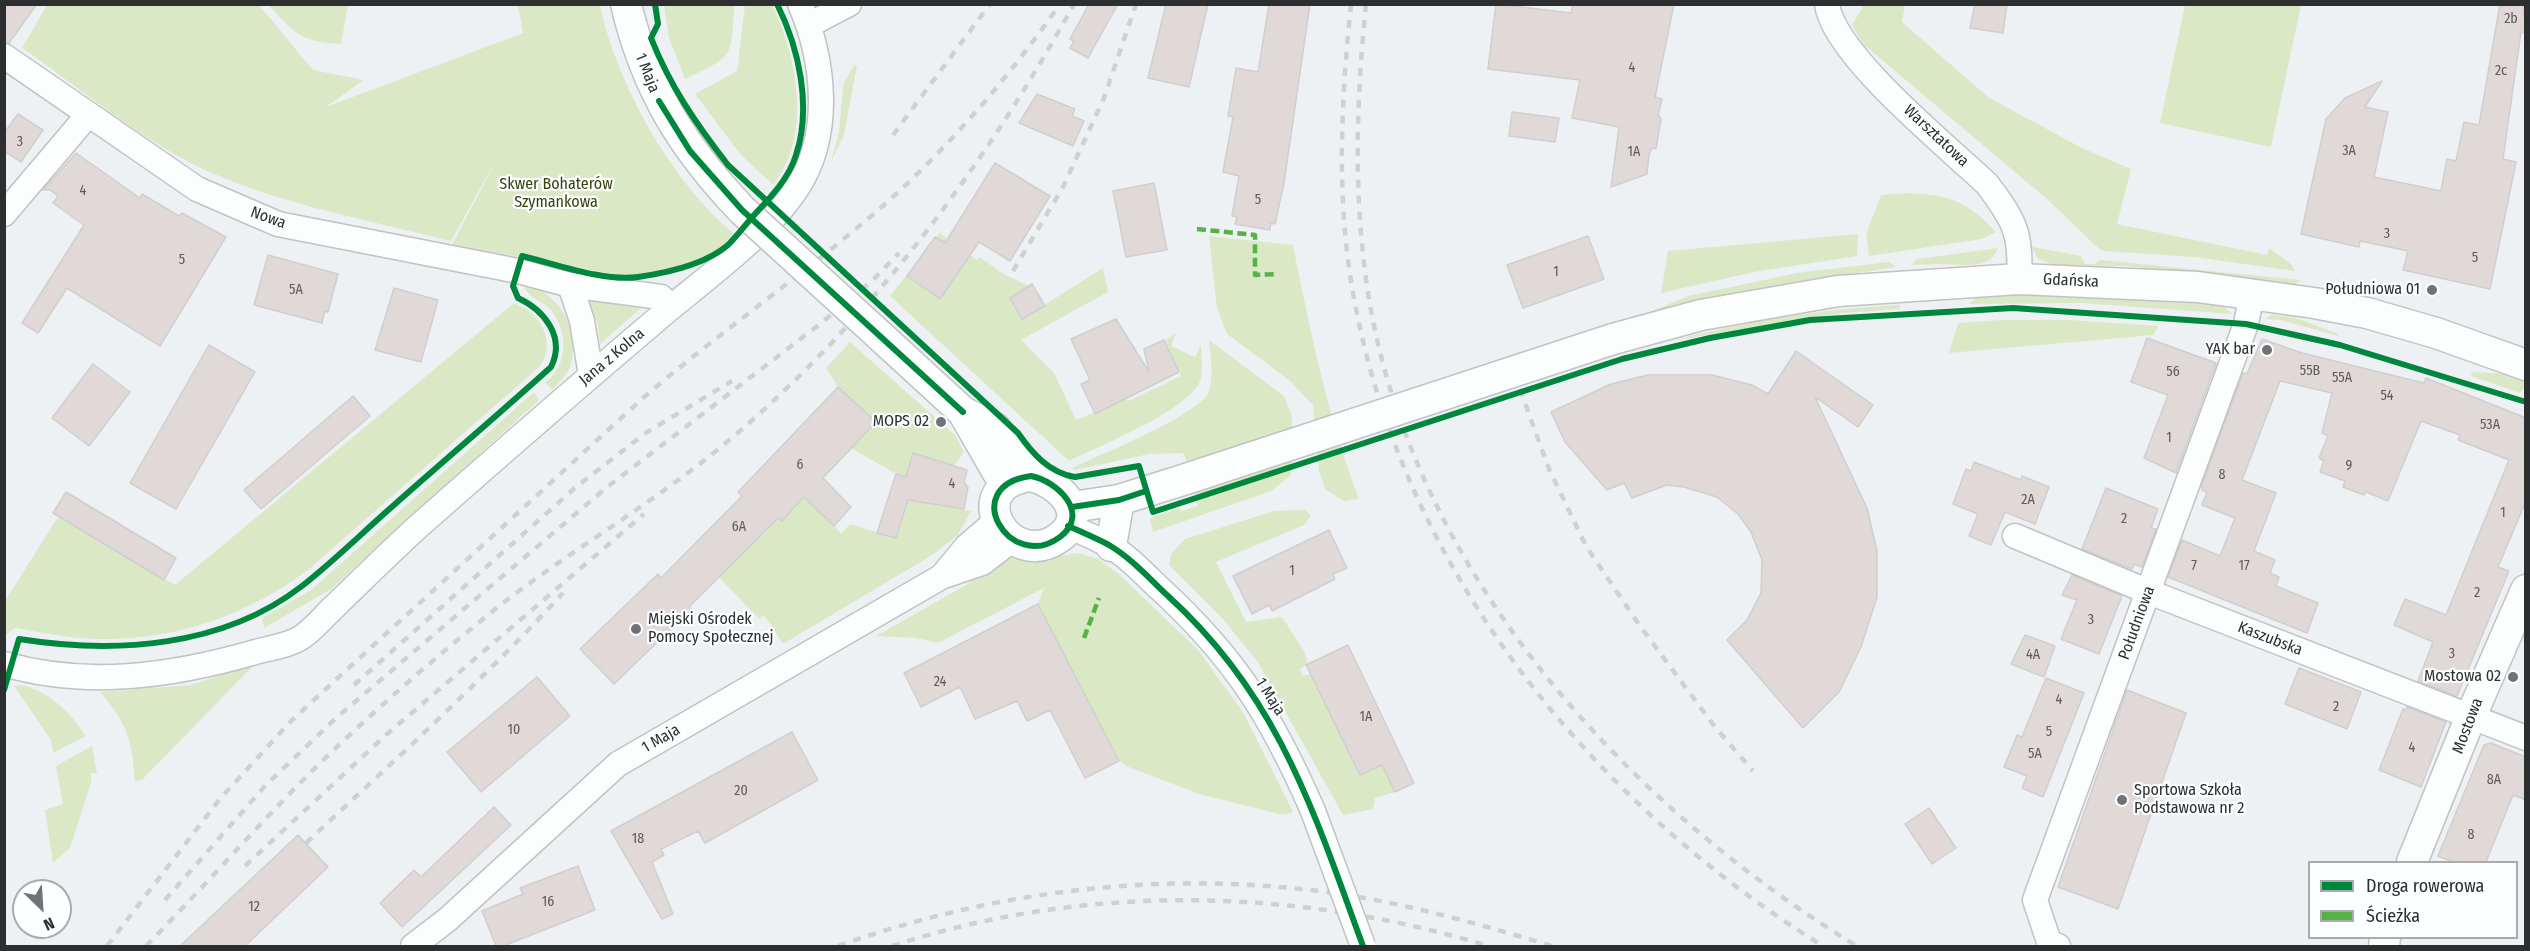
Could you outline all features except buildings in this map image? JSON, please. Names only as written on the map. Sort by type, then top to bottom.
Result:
[{"type":"street","name":"1 Maja","points":[[626,4],[634,38],[659,101],[690,151],[742,210],[963,412],[995,428],[1018,481]]},
{"type":"street","name":"Jana z Kolna","points":[[4,664],[74,678],[128,677],[187,670],[302,638],[416,528],[591,375],[736,254],[785,204],[800,183],[814,150],[821,114],[819,68],[805,15],[849,4]]},
{"type":"street","name":"Warsztatowa","points":[[1827,4],[1833,27],[1853,57],[1987,184],[2003,206],[2019,239],[2019,279]]},
{"type":"street","name":"Nowa","points":[[4,56],[197,189],[278,224],[518,271],[570,285],[661,297],[671,307]]},
{"type":"street","points":[[4,214],[87,115]]},
{"type":"street","name":"Gdańska","points":[[1119,500],[1613,339],[1701,315],[1827,293],[1925,284],[2019,279],[2198,287],[2252,293],[2367,313],[2436,333],[2526,364]]},
{"type":"street","points":[[570,285],[582,321],[591,375]]},
{"type":"street","name":"Południowa","points":[[2058,946],[2049,942],[2035,900],[2246,324],[2252,293]]},
{"type":"street","points":[[1042,478],[1060,490],[1070,516],[1061,536],[1044,545],[1027,545],[1004,530],[993,509],[997,496],[1018,481],[1042,478]]},
{"type":"street","points":[[1070,516],[1119,500],[1111,546]]},
{"type":"street","name":"1 Maja","points":[[1070,516],[1111,546],[1183,610],[1236,668],[1286,750],[1313,811],[1363,946]]},
{"type":"street","name":"1 Maja","points":[[413,946],[447,920],[618,764],[941,577],[968,546],[1004,530]]},
{"type":"street","name":"Kaszubska","points":[[2015,536],[2149,592],[2526,738]]},
{"type":"street","name":"Mostowa","points":[[2412,861],[2471,716],[2526,590]]},
{"type":"green space","name":"Skwer Bohaterów Szymankowa","points":[[47,5],[259,5],[313,70],[364,80],[326,107],[523,33],[518,5],[600,5],[619,67],[650,130],[690,189],[736,235],[712,255],[682,268],[650,275],[619,278],[618,275],[452,245],[499,155],[451,241],[326,211],[265,193],[205,170],[159,145],[22,48]]},
{"type":"green space","points":[[269,5],[348,5],[341,44],[317,41],[300,35],[292,30]]},
{"type":"green space","points":[[664,5],[735,5],[732,37],[727,54],[713,65],[685,79],[669,38]]},
{"type":"green space","points":[[745,5],[772,5],[781,25],[794,71],[797,120],[793,143],[785,165],[773,185],[740,154],[695,94],[737,71]]},
{"type":"green space","points":[[1864,5],[1905,5],[1902,22],[1988,97],[2080,147],[2131,169],[2117,224],[2267,255],[2269,248],[2292,265],[2295,271],[2194,257],[2104,251],[2097,247],[2047,199],[1864,45],[1852,25]]},
{"type":"green space","points":[[2185,5],[2301,5],[2271,147],[2160,123]]},
{"type":"green space","points":[[854,65],[857,66],[844,135],[831,162],[839,132],[843,85]]},
{"type":"green space","points":[[1908,193],[1947,198],[1957,202],[1976,213],[1996,232],[1982,239],[1869,256],[1866,234],[1881,195]]},
{"type":"green space","points":[[940,233],[977,260],[980,257],[1002,273],[1029,286],[1010,298],[1022,319],[1103,268],[1108,292],[1021,340],[1054,373],[1076,420],[1126,399],[1128,401],[1181,376],[1165,340],[1176,333],[1171,346],[1195,357],[1201,345],[1202,374],[1195,390],[1182,402],[1143,426],[1069,461],[890,296]]},
{"type":"green space","points":[[1858,234],[1857,256],[1754,272],[1661,293],[1668,251]]},
{"type":"green space","points":[[1209,236],[1293,245],[1329,405],[1359,499],[1344,501],[1326,490],[1319,472],[1313,405],[1289,380],[1227,334],[1217,308]]},
{"type":"green space","points":[[2032,247],[2081,256],[2085,264],[2094,264],[2100,260],[2301,280],[2294,285],[2288,285],[2127,266],[2055,265],[2038,259]]},
{"type":"green space","points":[[1998,248],[1989,260],[1977,265],[1912,265],[1917,259]]},
{"type":"green space","points":[[1889,262],[1896,267],[1755,289],[1640,316],[1688,296],[1797,273]]},
{"type":"green space","points":[[524,285],[548,295],[558,304],[570,328],[573,354],[570,367],[553,390],[545,382],[553,375],[562,358],[561,328],[551,310],[531,296]]},
{"type":"green space","points":[[1981,295],[2105,295],[2223,305],[2232,314],[2081,303],[1968,304]]},
{"type":"green space","points":[[586,300],[641,308],[600,344],[598,324]]},
{"type":"green space","points":[[514,303],[527,309],[541,324],[544,331],[546,353],[539,367],[308,570],[286,585],[263,599],[213,621],[161,634],[134,638],[95,639],[15,628],[5,635],[5,601],[58,517],[175,585]]},
{"type":"green space","points":[[1900,305],[1900,309],[1844,313],[1670,341],[1784,317],[1842,309]]},
{"type":"green space","points":[[2271,315],[2293,317],[2339,334],[2338,336],[2281,320],[2265,319]]},
{"type":"green space","points":[[2001,320],[2070,320],[2158,326],[2154,335],[1949,353],[1958,323]]},
{"type":"green space","points":[[1209,340],[1284,396],[1292,416],[1291,475],[1271,491],[1153,532],[1150,518],[1180,508],[1181,511],[1198,506],[1184,453],[1149,454],[1075,470],[1072,468],[1169,422],[1202,401],[1209,391],[1211,379]]},
{"type":"green space","points":[[850,342],[955,435],[964,452],[944,479],[934,504],[971,511],[958,535],[934,554],[783,644],[764,615],[759,619],[715,573],[755,531],[761,536],[768,529],[773,513],[782,521],[808,494],[841,534],[850,524],[896,538],[910,491],[919,481],[896,474],[851,448],[875,422],[838,387],[826,368]]},
{"type":"green space","points":[[2472,372],[2508,374],[2525,380],[2525,386],[2520,393],[2471,376]]},
{"type":"green space","points":[[534,392],[539,400],[331,589],[264,628],[262,618],[311,590]]},
{"type":"green space","points":[[1305,510],[1311,515],[1304,525],[1216,562],[1246,622],[1282,617],[1304,651],[1308,664],[1300,669],[1303,676],[1310,674],[1360,775],[1382,765],[1395,792],[1375,798],[1373,809],[1343,815],[1257,661],[1221,617],[1169,565],[1171,554],[1185,539],[1274,511]]},
{"type":"green space","points":[[1078,553],[1098,559],[1119,574],[1198,650],[1243,712],[1293,812],[1283,815],[1199,794],[1126,766],[1118,759],[1038,604],[1044,588],[938,643],[916,638],[876,636],[961,588],[1007,558],[1042,559]]},
{"type":"green space","points":[[244,667],[252,667],[142,780],[135,781],[130,743],[122,723],[100,692],[191,685]]},
{"type":"green space","points":[[22,685],[42,693],[58,704],[86,736],[53,753],[51,740],[14,686]]},
{"type":"green space","points":[[92,746],[97,773],[91,773],[91,783],[70,848],[53,863],[45,810],[63,804],[56,766]]},
{"type":"railway","points":[[893,135],[990,4]]},
{"type":"railway","points":[[107,946],[219,800],[291,721],[643,398],[884,205],[978,110],[1060,4]]},
{"type":"railway","points":[[146,946],[302,781],[400,689],[503,603],[716,451],[770,404],[821,354],[916,245],[959,187],[1000,127],[1074,4]]},
{"type":"railway","points":[[1013,271],[1063,187],[1104,98],[1136,4]]},
{"type":"railway","points":[[1351,4],[1342,136],[1343,202],[1349,268],[1371,373],[1406,473],[1453,568],[1511,658],[1578,741],[1653,817],[1735,886],[1823,946]]},
{"type":"railway","points":[[1366,4],[1358,115],[1358,189],[1364,262],[1369,299],[1394,400],[1432,496],[1483,588],[1544,673],[1613,752],[1690,825],[1772,889],[1857,946]]},
{"type":"railway","points":[[165,900],[265,786],[336,718],[606,488],[820,324],[873,280],[899,253]]},
{"type":"railway","points":[[1509,359],[1549,469],[1586,546],[1640,626],[1715,727],[1753,771]]},
{"type":"railway","points":[[354,685],[576,487],[647,432],[732,381]]},
{"type":"railway","points":[[245,866],[387,734],[644,514]]},
{"type":"railway","points":[[306,843],[469,689],[563,593]]},
{"type":"railway","points":[[838,946],[899,926],[961,910],[1086,889],[1149,884],[1277,887],[1340,894],[1447,916],[1552,946]]},
{"type":"railway","points":[[892,946],[965,925],[1039,911],[1115,903],[1190,900],[1265,903],[1341,912],[1415,926],[1488,946]]},
{"type":"marked path","points":[[1197,229],[1255,235],[1255,275],[1277,274]]},
{"type":"marked path","points":[[1084,638],[1099,598]]},
{"type":"cycle path","points":[[655,4],[658,24],[651,38],[658,56],[685,104],[728,165],[1018,433],[1029,448],[1049,467],[1075,477],[1139,466],[1153,512],[1622,359],[1710,338],[1810,320],[2013,308],[2246,324],[2340,345],[2526,402]]},
{"type":"cycle path","points":[[4,690],[19,639],[55,644],[129,645],[202,634],[237,623],[271,607],[302,586],[337,557],[551,367],[556,345],[550,326],[544,317],[518,298],[513,286],[522,256],[596,275],[625,278],[685,267],[719,252],[728,245],[784,179],[793,163],[801,137],[803,117],[801,78],[792,39],[777,4]]},
{"type":"cycle path","points":[[659,101],[690,151],[742,210],[963,412]]},
{"type":"cycle path","points":[[1031,476],[1051,484],[1060,491],[1071,508],[1072,518],[1069,528],[1060,537],[1041,545],[1024,544],[1009,537],[999,524],[994,509],[997,495],[1009,483],[1031,476]]},
{"type":"cycle path","points":[[1072,507],[1119,500],[1146,491]]},
{"type":"cycle path","points":[[1068,526],[1109,545],[1133,562],[1206,634],[1238,674],[1265,715],[1309,802],[1363,946]]},
{"type":"place","name":"Południowa 01","points":[[2432,290]]},
{"type":"place","name":"YAK bar","points":[[2267,350]]},
{"type":"place","name":"MOPS 02","points":[[941,422]]},
{"type":"place","name":"Miejski Ośrodek Pomocy Społecznej","points":[[636,629]]},
{"type":"place","name":"Mostowa 02","points":[[2513,677]]},
{"type":"place","name":"Sportowa Szkoła Podstawowa nr 2","points":[[2122,800]]}]
